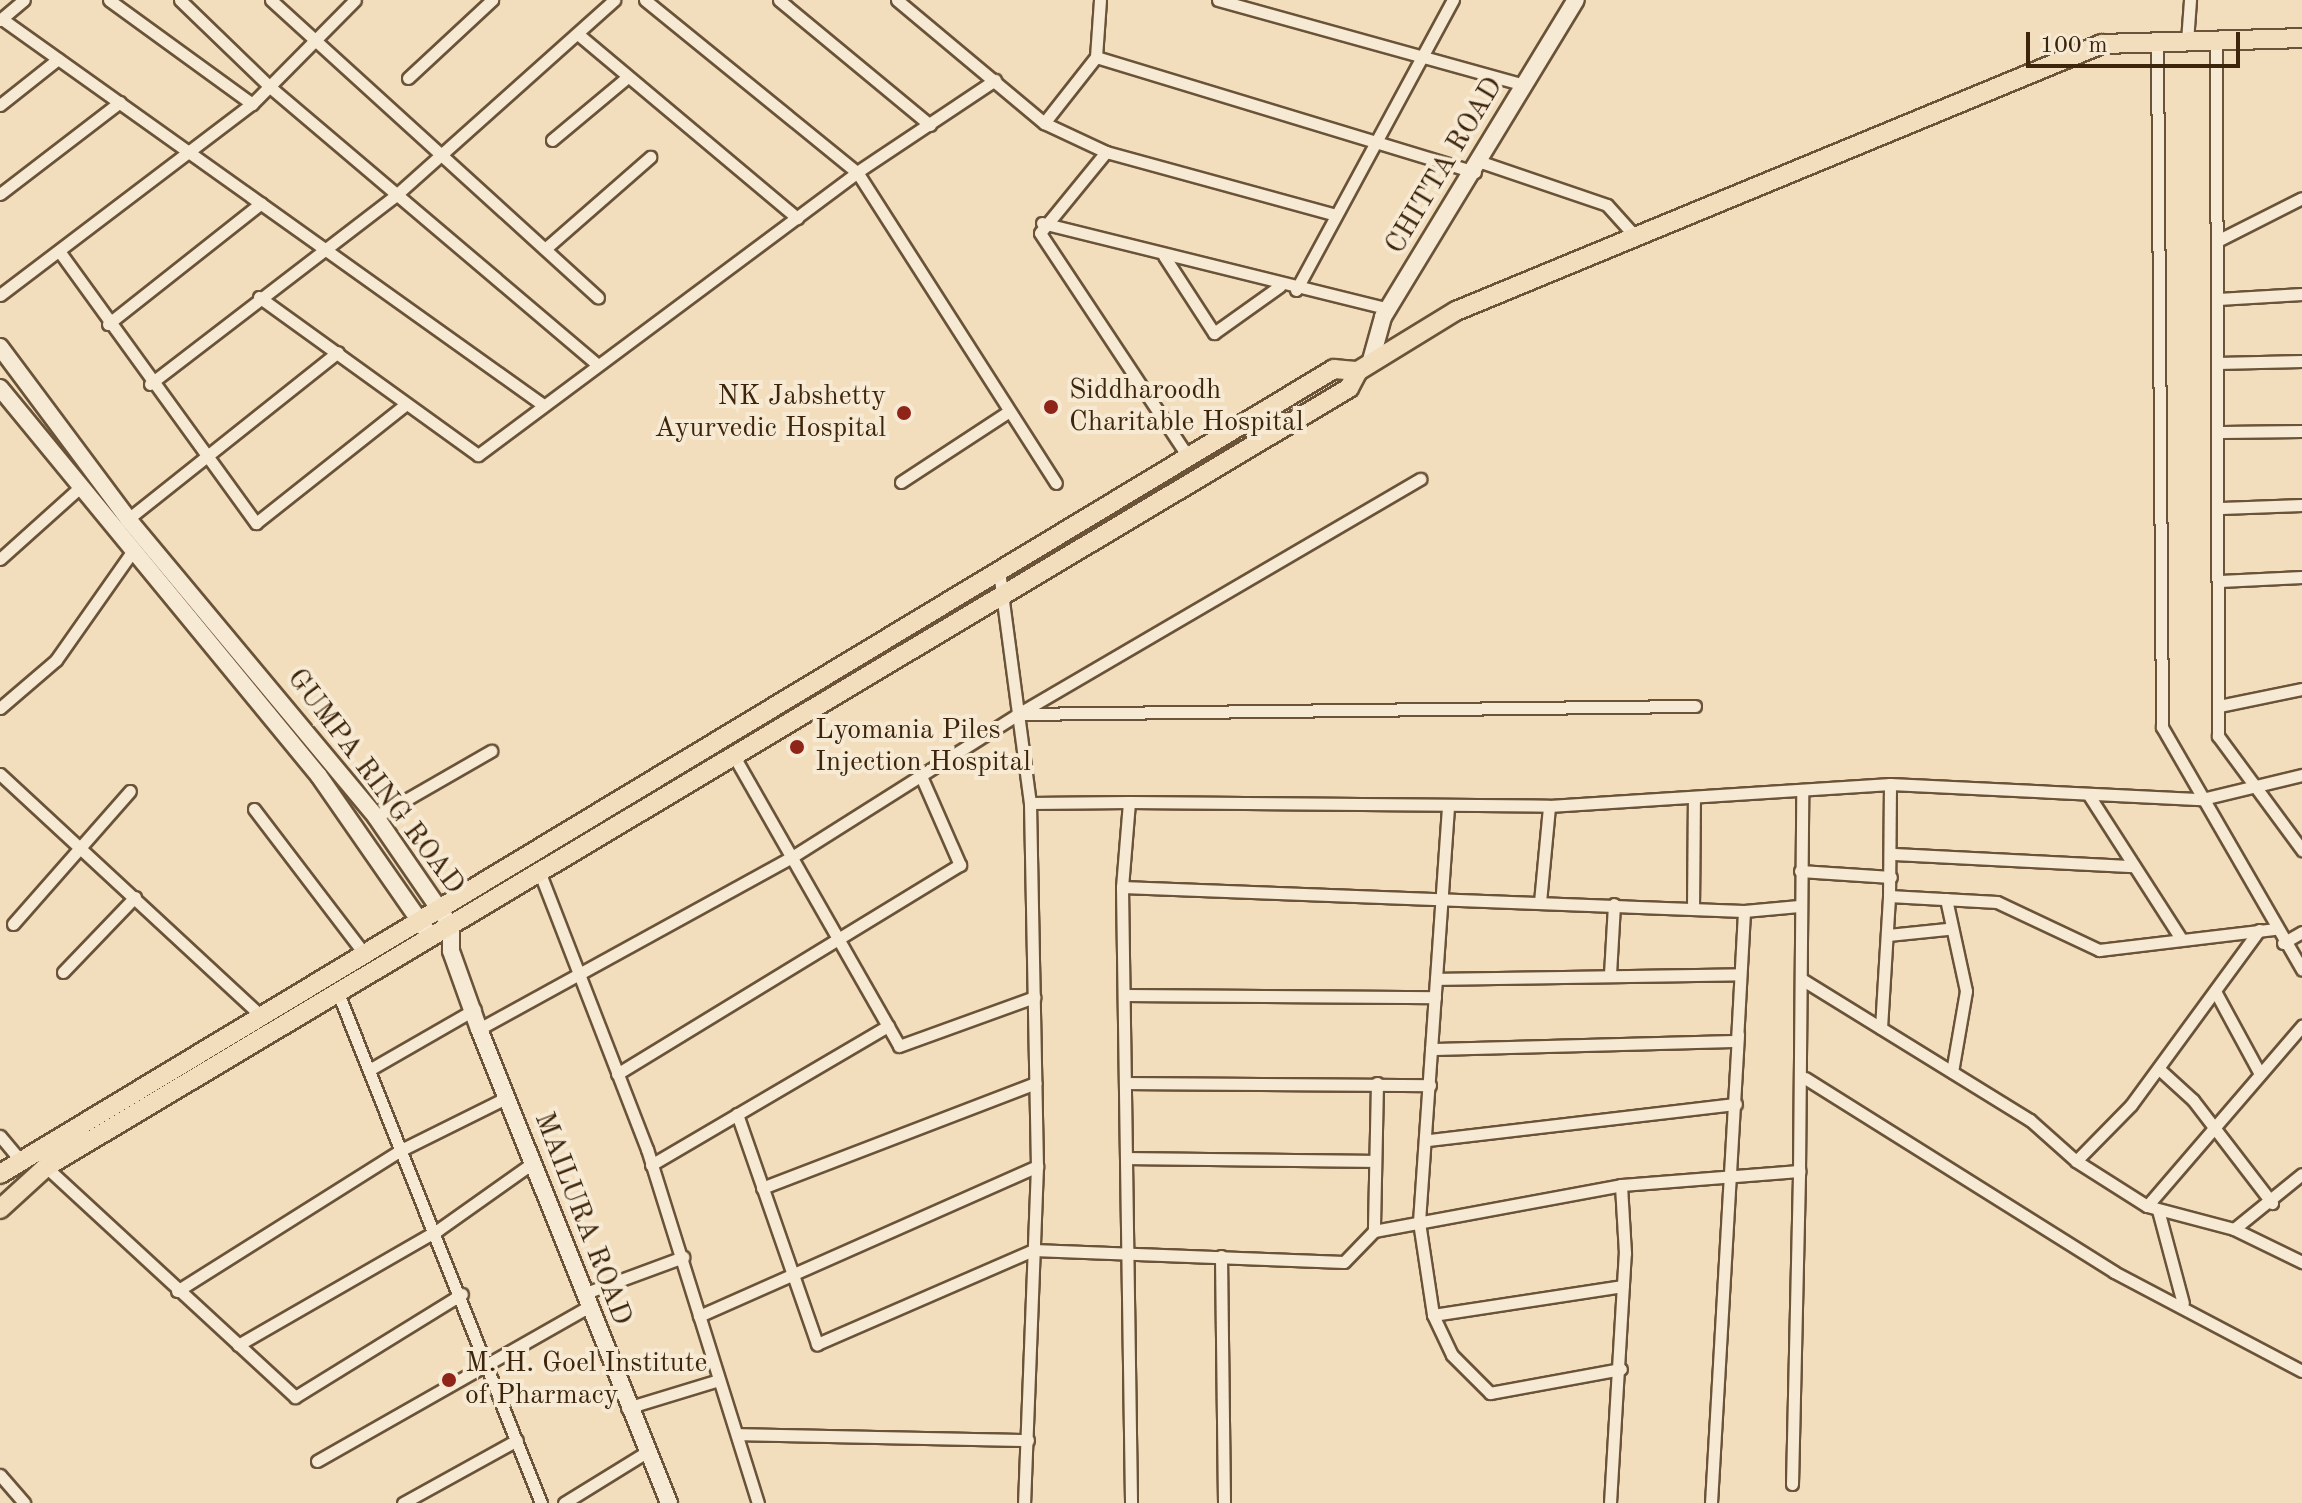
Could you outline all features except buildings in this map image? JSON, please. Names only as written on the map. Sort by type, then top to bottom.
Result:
[{"type":"main road","points":[[0,1209],[46,1167],[451,926],[541,876],[1349,388],[1364,368],[1467,306],[2102,44],[2302,38]]},
{"type":"main road","points":[[0,1174],[19,1159],[258,1013],[1334,369],[1364,368]]},
{"type":"street","points":[[24,0],[1,20],[327,248],[542,404]]},
{"type":"street","points":[[109,0],[252,104]]},
{"type":"street","points":[[180,0],[270,87],[395,196],[596,363]]},
{"type":"street","points":[[271,0],[598,298]]},
{"type":"street","points":[[0,295],[252,104],[355,0]]},
{"type":"street","points":[[408,78],[492,0]]},
{"type":"street","points":[[150,384],[259,297],[395,196],[579,35],[614,0]]},
{"type":"street","points":[[645,0],[857,172],[1056,483]]},
{"type":"street","points":[[779,0],[930,125]]},
{"type":"street","points":[[897,0],[1044,123],[1106,152],[1333,214]]},
{"type":"street","points":[[1044,123],[1096,57],[1100,0]]},
{"type":"street","points":[[1218,0],[1524,85]]},
{"type":"street","points":[[1296,290],[1373,140],[1453,0]]},
{"type":"street","name":"CHITTA ROAD","points":[[1364,368],[1389,309],[1478,167],[1576,0]]},
{"type":"street","points":[[2187,41],[2190,0]]},
{"type":"street","points":[[579,35],[624,80],[691,125],[797,218]]},
{"type":"street","points":[[2216,41],[2217,363],[2222,432],[2220,744],[2259,785],[2302,850]]},
{"type":"street","points":[[2157,44],[2162,727],[2274,929],[2302,969]]},
{"type":"street","points":[[1096,57],[1373,140],[1607,205],[1634,235]]},
{"type":"street","points":[[0,105],[58,59]]},
{"type":"street","points":[[552,140],[624,80]]},
{"type":"street","points":[[259,297],[478,455],[596,363],[857,172],[995,80]]},
{"type":"street","points":[[0,194],[120,102]]},
{"type":"street","points":[[1106,152],[1042,223],[1042,238],[1189,458]]},
{"type":"street","points":[[545,249],[650,157]]},
{"type":"street","points":[[2217,241],[2302,198]]},
{"type":"street","points":[[108,324],[261,203]]},
{"type":"street","points":[[1042,223],[1296,290],[1389,309]]},
{"type":"street","points":[[59,251],[203,459],[257,523],[406,404]]},
{"type":"street","points":[[1164,256],[1214,333],[1280,286]]},
{"type":"street","points":[[2218,299],[2302,294]]},
{"type":"street","name":"GUMPA RING ROAD","points":[[0,347],[128,519],[376,817],[451,926],[451,951]]},
{"type":"street","points":[[128,519],[338,352]]},
{"type":"street","points":[[2217,363],[2302,361]]},
{"type":"street","name":"GUMPA RING ROAD","points":[[0,388],[78,489],[319,776],[431,938],[451,951]]},
{"type":"street","points":[[901,482],[1008,412]]},
{"type":"street","points":[[2222,432],[2302,431]]},
{"type":"street","points":[[479,1029],[581,977],[792,857],[1018,714],[1420,479]]},
{"type":"street","points":[[0,559],[78,489]]},
{"type":"street","points":[[2221,508],[2302,505]]},
{"type":"street","points":[[1,705],[65,649],[132,552]]},
{"type":"street","points":[[999,571],[1000,598],[1030,803],[1037,1166],[1024,1503]]},
{"type":"street","points":[[2220,581],[2302,577]]},
{"type":"street","points":[[2219,706],[2302,689]]},
{"type":"street","points":[[1018,714],[1695,706]]},
{"type":"street","points":[[376,817],[491,751]]},
{"type":"street","points":[[735,758],[899,1046],[1034,997]]},
{"type":"street","points":[[0,774],[83,847],[258,1013]]},
{"type":"street","points":[[617,1074],[961,863],[920,774]]},
{"type":"street","points":[[1030,803],[1549,806],[1802,795],[1890,784],[2090,797],[2202,799],[2302,775]]},
{"type":"street","points":[[1881,1028],[1894,854],[1890,784]]},
{"type":"street","points":[[13,924],[130,791]]},
{"type":"street","points":[[1792,1484],[1799,1171],[1805,1078],[1799,906],[1802,795]]},
{"type":"street","points":[[2090,797],[2180,937]]},
{"type":"street","points":[[1693,908],[1694,799]]},
{"type":"street","points":[[1129,802],[1122,887],[1129,995],[1131,1503]]},
{"type":"street","points":[[1540,902],[1549,806]]},
{"type":"street","points":[[1448,807],[1431,1049],[1429,1140],[1419,1222],[1433,1315],[1452,1355],[1490,1393],[1621,1369]]},
{"type":"street","points":[[254,809],[363,952]]},
{"type":"street","points":[[1894,854],[2134,866]]},
{"type":"street","points":[[1800,871],[1891,877]]},
{"type":"street","points":[[541,876],[683,1257],[758,1503]]},
{"type":"street","points":[[1122,887],[1443,894],[1540,902],[1744,911],[1799,906]]},
{"type":"street","points":[[1889,896],[1997,902],[2099,950],[2180,937],[2274,929]]},
{"type":"street","points":[[63,972],[135,897]]},
{"type":"street","points":[[1946,899],[1947,929],[1966,991],[1952,1072]]},
{"type":"street","points":[[1610,974],[1614,904]]},
{"type":"street","points":[[1711,1503],[1736,1104],[1744,911]]},
{"type":"street","points":[[1888,935],[1947,929]]},
{"type":"street","points":[[2076,1161],[2159,1069],[2259,930]]},
{"type":"street","points":[[2283,943],[2302,932]]},
{"type":"street","name":"MAILURA ROAD","points":[[451,951],[626,1408],[669,1503]]},
{"type":"street","points":[[1436,979],[1740,974]]},
{"type":"street","points":[[1803,980],[2030,1120],[2076,1161],[2153,1208],[2234,1229],[2302,1262]]},
{"type":"street","points":[[2215,991],[2259,1072]]},
{"type":"street","points":[[338,993],[399,1151],[438,1230],[541,1503]]},
{"type":"street","points":[[1129,995],[1435,997]]},
{"type":"street","points":[[369,1070],[475,1009]]},
{"type":"street","points":[[651,1165],[888,1026]]},
{"type":"street","points":[[2153,1208],[2259,1072],[2302,1026]]},
{"type":"street","points":[[1431,1049],[1737,1041],[1738,1035]]},
{"type":"street","points":[[2159,1069],[2214,1129],[2272,1203]]},
{"type":"street","points":[[1805,1078],[2114,1272],[2183,1303],[2302,1371]]},
{"type":"street","points":[[762,1188],[1036,1083]]},
{"type":"street","points":[[1127,1083],[1430,1085]]},
{"type":"street","points":[[1374,1231],[1377,1083]]},
{"type":"street","points":[[177,1291],[399,1151],[508,1097]]},
{"type":"street","points":[[1429,1140],[1590,1116],[1736,1104]]},
{"type":"street","points":[[737,1114],[817,1344],[1033,1250],[1129,1250],[1344,1262],[1374,1231],[1621,1185],[1799,1171]]},
{"type":"street","points":[[0,1136],[19,1159]]},
{"type":"street","points":[[1128,1158],[1375,1161]]},
{"type":"street","points":[[238,1345],[438,1230],[534,1162]]},
{"type":"street","points":[[699,1316],[1037,1166]]},
{"type":"street","points":[[46,1167],[295,1397],[462,1294]]},
{"type":"street","points":[[2234,1229],[2272,1203],[2302,1174]]},
{"type":"street","points":[[1610,1503],[1621,1369],[1621,1185]]},
{"type":"street","points":[[2153,1208],[2183,1303]]},
{"type":"street","points":[[1221,1256],[1224,1503]]},
{"type":"street","points":[[317,1461],[488,1363],[586,1300],[683,1257]]},
{"type":"street","points":[[1433,1315],[1623,1286]]},
{"type":"street","points":[[626,1408],[719,1380]]},
{"type":"street","points":[[737,1434],[1028,1440]]},
{"type":"street","points":[[403,1503],[517,1440]]},
{"type":"street","points":[[564,1503],[645,1453]]},
{"type":"street","points":[[0,1475],[24,1503]]},
{"type":"place","name":"Siddharoodh Charitable Hospital","points":[[1051,407]]},
{"type":"place","name":"NK Jabshetty Ayurvedic Hospital","points":[[904,413]]},
{"type":"place","name":"Lyomania Piles Injection Hospital","points":[[797,747]]},
{"type":"place","name":"M. H. Goel Institute of Pharmacy","points":[[449,1380]]}]
